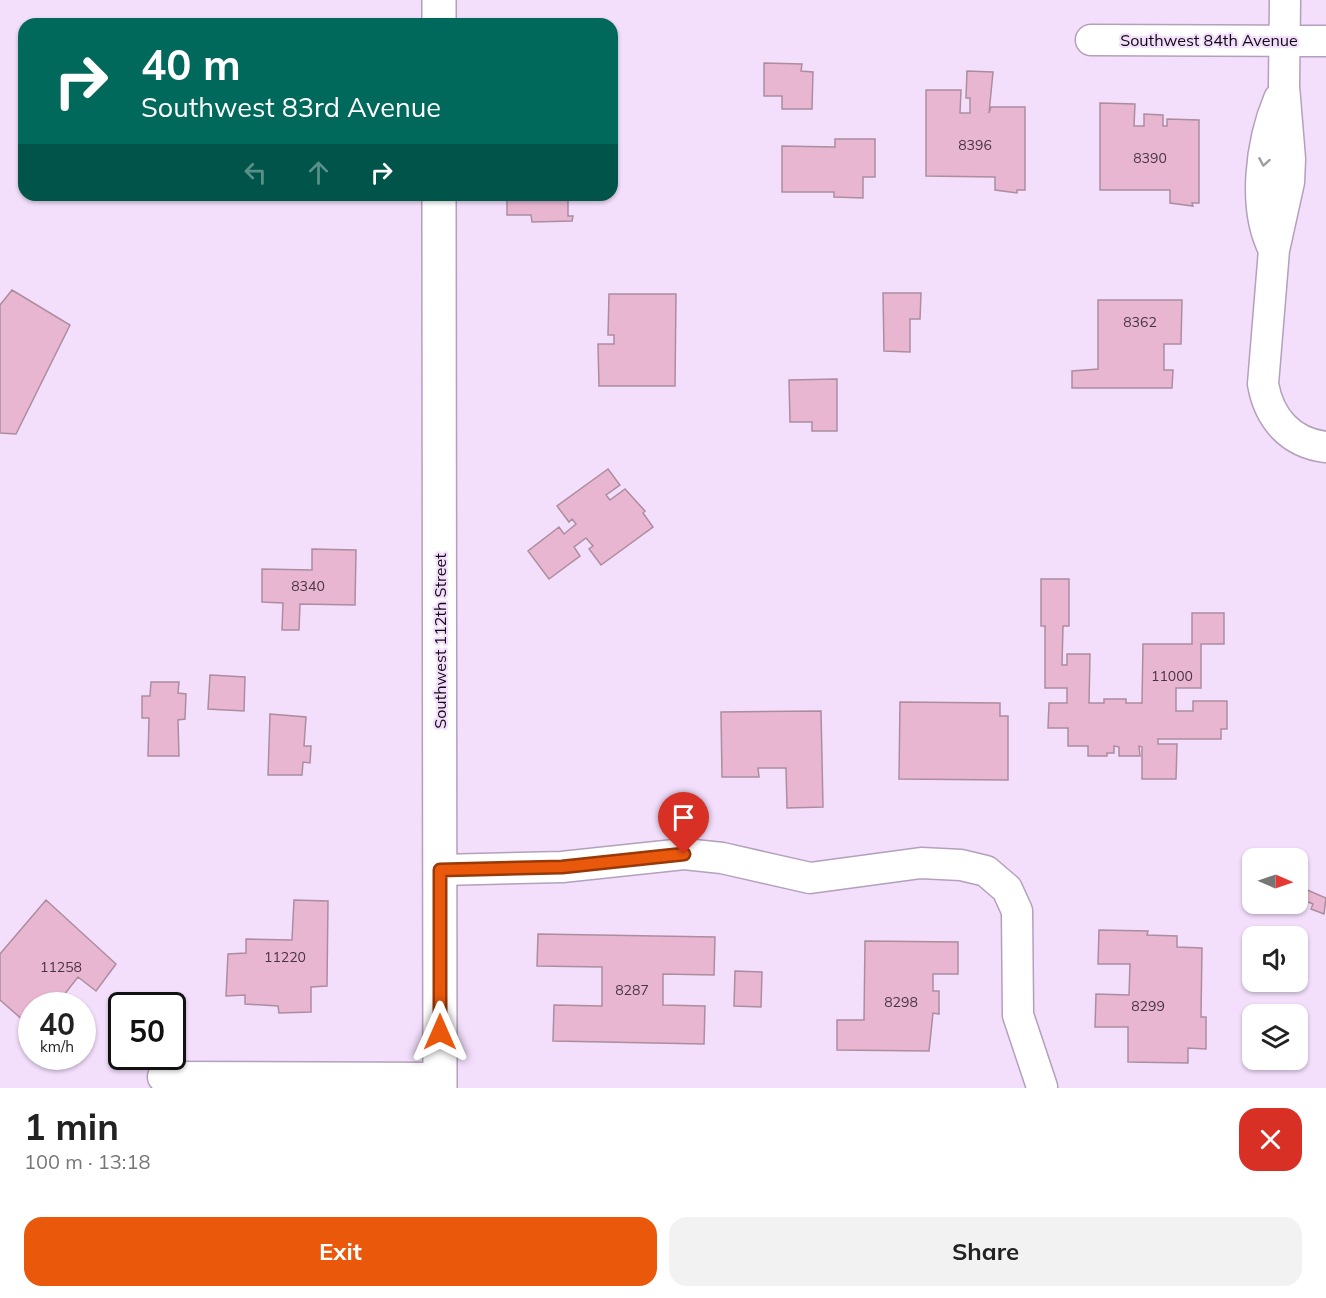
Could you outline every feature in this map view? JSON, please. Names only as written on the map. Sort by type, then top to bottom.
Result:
[{"type":"main road","points":[[439,0],[439,18]]},
{"type":"main road","name":"Southwest 112th Street","points":[[439,201],[440,1083]]},
{"type":"street","points":[[1285,0],[1284,86],[1290,159],[1288,182],[1274,250],[1263,384],[1266,403],[1273,417],[1286,431],[1301,440],[1326,447]]},
{"type":"street","name":"Southwest 84th Avenue","points":[[1091,40],[1326,41]]},
{"type":"street","points":[[440,870],[551,868],[684,854],[722,858],[810,878],[921,862],[975,867],[997,878],[1014,899],[1017,911],[1018,1015],[1042,1087]]},
{"type":"street","points":[[163,1077],[440,1083]]},
{"type":"building","points":[[764,63],[802,64],[801,71],[813,72],[812,109],[782,109],[782,96],[764,96]]},
{"type":"building","points":[[967,71],[993,72],[989,113],[991,107],[1025,107],[1025,190],[1017,190],[1017,193],[995,190],[995,177],[926,176],[926,90],[961,90],[960,113],[970,113],[970,98],[966,98]]},
{"type":"building","points":[[1100,103],[1135,104],[1134,126],[1144,126],[1144,114],[1163,115],[1163,126],[1167,126],[1167,119],[1199,120],[1199,203],[1192,203],[1193,206],[1170,203],[1170,190],[1100,190]]},
{"type":"building","points":[[835,139],[875,139],[875,177],[863,177],[863,198],[834,197],[834,192],[782,192],[782,146],[835,147]]},
{"type":"building","points":[[507,201],[568,201],[568,216],[573,216],[572,221],[532,222],[531,215],[507,215]]},
{"type":"building","points":[[12,290],[70,325],[16,434],[0,433],[0,305]]},
{"type":"building","points":[[883,293],[921,293],[920,319],[910,319],[910,352],[884,351]]},
{"type":"building","points":[[609,294],[676,294],[675,386],[599,386],[598,344],[614,344],[614,335],[608,335]]},
{"type":"building","points":[[1098,300],[1182,300],[1181,344],[1164,344],[1164,370],[1173,370],[1172,388],[1072,388],[1072,371],[1098,369]]},
{"type":"building","points":[[837,379],[837,431],[812,431],[812,422],[790,422],[789,380]]},
{"type":"building","points":[[608,469],[620,485],[606,495],[610,500],[625,489],[645,511],[643,513],[653,527],[601,565],[589,549],[593,546],[586,538],[574,547],[580,556],[549,579],[528,551],[559,527],[564,534],[576,524],[572,519],[569,522],[557,506]]},
{"type":"building","points":[[312,549],[356,550],[355,605],[300,604],[299,630],[282,630],[283,603],[262,602],[262,569],[312,570]]},
{"type":"building","points":[[1041,579],[1069,579],[1069,626],[1063,626],[1062,665],[1067,665],[1067,654],[1090,654],[1089,703],[1104,703],[1104,699],[1126,699],[1126,703],[1142,703],[1143,644],[1192,644],[1192,613],[1224,613],[1224,644],[1201,644],[1201,688],[1176,688],[1176,711],[1193,711],[1193,701],[1227,701],[1227,729],[1221,729],[1221,739],[1158,739],[1158,744],[1177,744],[1176,779],[1142,779],[1142,747],[1139,746],[1140,756],[1119,756],[1119,747],[1114,746],[1114,753],[1107,753],[1107,756],[1088,756],[1088,746],[1068,746],[1068,728],[1048,728],[1049,703],[1067,703],[1067,688],[1045,688],[1045,626],[1041,626]]},
{"type":"building","points":[[210,675],[245,677],[244,711],[208,709]]},
{"type":"building","points":[[151,682],[179,682],[178,693],[186,694],[185,719],[178,720],[179,756],[148,756],[149,718],[142,718],[142,696],[150,696]]},
{"type":"building","points":[[900,702],[1000,703],[1000,716],[1008,716],[1008,780],[899,779]]},
{"type":"building","points":[[821,711],[823,807],[787,808],[786,768],[758,768],[759,777],[722,777],[721,712]]},
{"type":"building","points":[[270,714],[306,717],[304,746],[311,746],[310,763],[303,762],[302,775],[268,775]]},
{"type":"building","points":[[1308,890],[1326,898],[1324,914],[1311,909],[1313,904],[1308,902]]},
{"type":"building","points":[[46,900],[116,964],[96,991],[78,977],[66,992],[18,992],[18,1016],[0,1000],[0,954]]},
{"type":"building","points":[[294,900],[328,901],[327,986],[311,987],[311,1012],[279,1013],[278,1006],[245,1004],[245,995],[226,996],[228,954],[246,953],[246,939],[292,940]]},
{"type":"building","points":[[1099,930],[1148,931],[1147,935],[1177,936],[1177,947],[1202,948],[1201,1017],[1206,1017],[1206,1049],[1188,1048],[1188,1063],[1128,1062],[1128,1027],[1095,1027],[1096,994],[1129,995],[1130,964],[1098,964]]},
{"type":"building","points":[[538,934],[715,937],[714,975],[663,974],[663,1005],[705,1006],[704,1044],[553,1041],[554,1005],[602,1006],[602,967],[537,966]]},
{"type":"building","points":[[865,941],[958,942],[958,974],[933,974],[933,991],[939,991],[939,1014],[933,1013],[929,1051],[837,1050],[837,1020],[864,1020]]},
{"type":"building","points":[[735,971],[762,972],[761,1007],[734,1006]]},
{"type":"route","points":[[440,1032],[440,870],[519,870],[684,854]]}]
